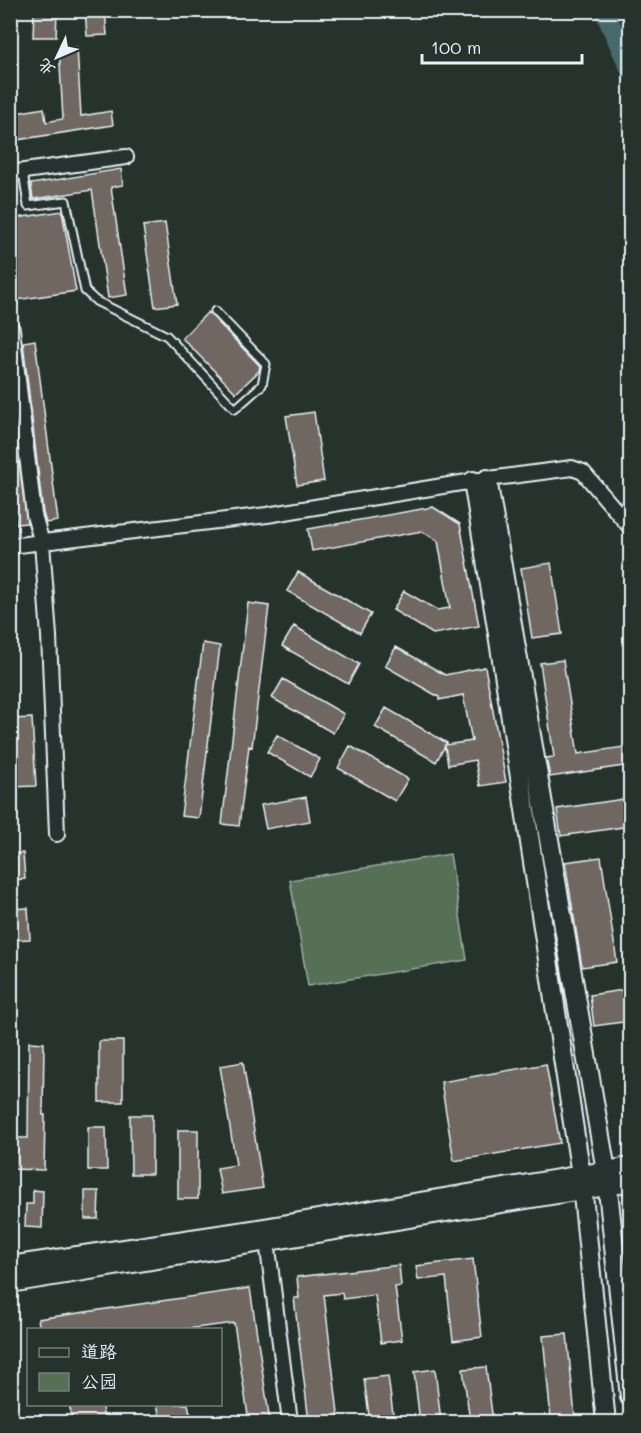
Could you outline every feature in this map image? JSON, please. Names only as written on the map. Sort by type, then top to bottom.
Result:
[{"type":"main road","points":[[480,480],[607,1178],[630,1397]]},
{"type":"main road","points":[[480,480],[498,634],[581,1183],[606,1422]]},
{"type":"main road","points":[[10,1283],[266,1235],[581,1183],[607,1178],[630,1167]]},
{"type":"main road","points":[[607,1178],[630,1182]]},
{"type":"main road","points":[[10,1266],[266,1235]]},
{"type":"street","points":[[16,172],[126,157]]},
{"type":"street","points":[[12,329],[34,515],[42,543],[49,636],[57,834]]},
{"type":"street","points":[[10,546],[267,515],[480,480],[572,468],[583,472],[630,527]]},
{"type":"street","points":[[266,1235],[290,1422]]},
{"type":"lane","points":[[16,172],[28,206],[66,201],[85,291],[96,301],[167,336],[235,408],[262,385],[266,364],[215,310]]},
{"type":"green space","points":[[450,854],[467,960],[308,986],[290,880]]},
{"type":"building","points":[[34,10],[57,10],[56,37],[33,37]]},
{"type":"building","points":[[85,10],[105,10],[107,35],[87,36]]},
{"type":"building","points":[[77,47],[81,116],[111,111],[113,125],[10,141],[10,114],[44,108],[46,122],[63,119],[59,48]]},
{"type":"building","points":[[121,169],[123,185],[111,187],[127,295],[108,298],[92,190],[33,199],[31,184]]},
{"type":"building","points":[[62,211],[76,291],[10,301],[10,219]]},
{"type":"building","points":[[165,223],[177,304],[155,307],[143,226]]},
{"type":"building","points":[[208,312],[260,366],[259,371],[236,393],[182,338]]},
{"type":"building","points":[[35,340],[58,521],[46,523],[23,342]]},
{"type":"building","points":[[10,393],[27,523],[16,524],[10,485]]},
{"type":"building","points":[[314,412],[324,481],[297,485],[286,416]]},
{"type":"building","points":[[433,507],[460,524],[479,626],[433,634],[393,610],[404,591],[437,610],[450,608],[438,541],[422,531],[312,551],[308,529]]},
{"type":"building","points":[[551,563],[562,634],[532,638],[521,568]]},
{"type":"building","points":[[298,572],[371,614],[360,633],[287,591]]},
{"type":"building","points":[[248,603],[269,606],[252,747],[249,746],[239,826],[222,824]]},
{"type":"building","points":[[294,626],[359,664],[348,684],[282,646]]},
{"type":"building","points":[[203,643],[220,646],[199,818],[181,816]]},
{"type":"building","points":[[396,647],[445,675],[485,667],[506,782],[480,786],[475,760],[448,765],[445,746],[436,762],[375,727],[386,708],[447,743],[445,745],[472,741],[463,695],[439,700],[439,697],[385,666]]},
{"type":"building","points":[[563,660],[578,754],[630,746],[630,765],[550,777],[546,758],[554,757],[540,663]]},
{"type":"building","points":[[283,679],[344,714],[333,733],[272,698]]},
{"type":"building","points":[[32,718],[36,786],[10,787],[10,719]]},
{"type":"building","points":[[277,735],[320,759],[310,777],[267,752]]},
{"type":"building","points":[[350,746],[408,779],[395,801],[338,768]]},
{"type":"building","points":[[306,797],[310,821],[266,829],[261,805]]},
{"type":"building","points":[[630,798],[630,826],[561,836],[557,809]]},
{"type":"building","points":[[23,853],[25,879],[10,880],[10,854]]},
{"type":"building","points":[[601,857],[617,962],[582,967],[565,862]]},
{"type":"building","points":[[28,908],[30,939],[10,940],[10,909]]},
{"type":"building","points":[[630,989],[630,1021],[594,1026],[590,995]]},
{"type":"building","points":[[99,1041],[123,1041],[123,1102],[99,1102]]},
{"type":"building","points":[[29,1042],[44,1043],[44,1170],[10,1169],[10,1138],[28,1138]]},
{"type":"building","points":[[243,1062],[263,1188],[222,1194],[217,1168],[236,1165],[220,1066]]},
{"type":"building","points":[[546,1064],[560,1143],[454,1161],[441,1082]]},
{"type":"building","points":[[130,1115],[152,1115],[152,1174],[131,1174]]},
{"type":"building","points":[[88,1127],[106,1127],[107,1170],[88,1170]]},
{"type":"building","points":[[178,1130],[198,1130],[198,1199],[178,1199]]},
{"type":"building","points":[[33,1190],[43,1191],[42,1228],[25,1227],[26,1204],[33,1204]]},
{"type":"building","points":[[85,1191],[99,1191],[98,1219],[85,1219]]},
{"type":"building","points":[[473,1259],[482,1337],[453,1341],[446,1277],[418,1280],[416,1266]]},
{"type":"building","points":[[399,1265],[401,1286],[395,1287],[402,1340],[381,1343],[375,1295],[343,1299],[342,1293],[324,1295],[339,1422],[309,1422],[294,1298],[299,1298],[297,1277]]},
{"type":"building","points":[[250,1288],[270,1422],[249,1422],[234,1323],[195,1328],[40,1328],[38,1319]]},
{"type":"building","points":[[567,1334],[575,1417],[551,1419],[543,1336]]},
{"type":"building","points":[[486,1367],[493,1422],[470,1422],[463,1369]]},
{"type":"building","points":[[435,1369],[441,1422],[420,1422],[414,1372]]},
{"type":"building","points":[[388,1376],[394,1422],[370,1422],[364,1379]]},
{"type":"building","points":[[69,1406],[101,1406],[105,1422],[73,1422]]},
{"type":"building","points":[[157,1406],[188,1406],[192,1422],[161,1422]]},
{"type":"waterway","points":[[604,10],[630,68]]}]
